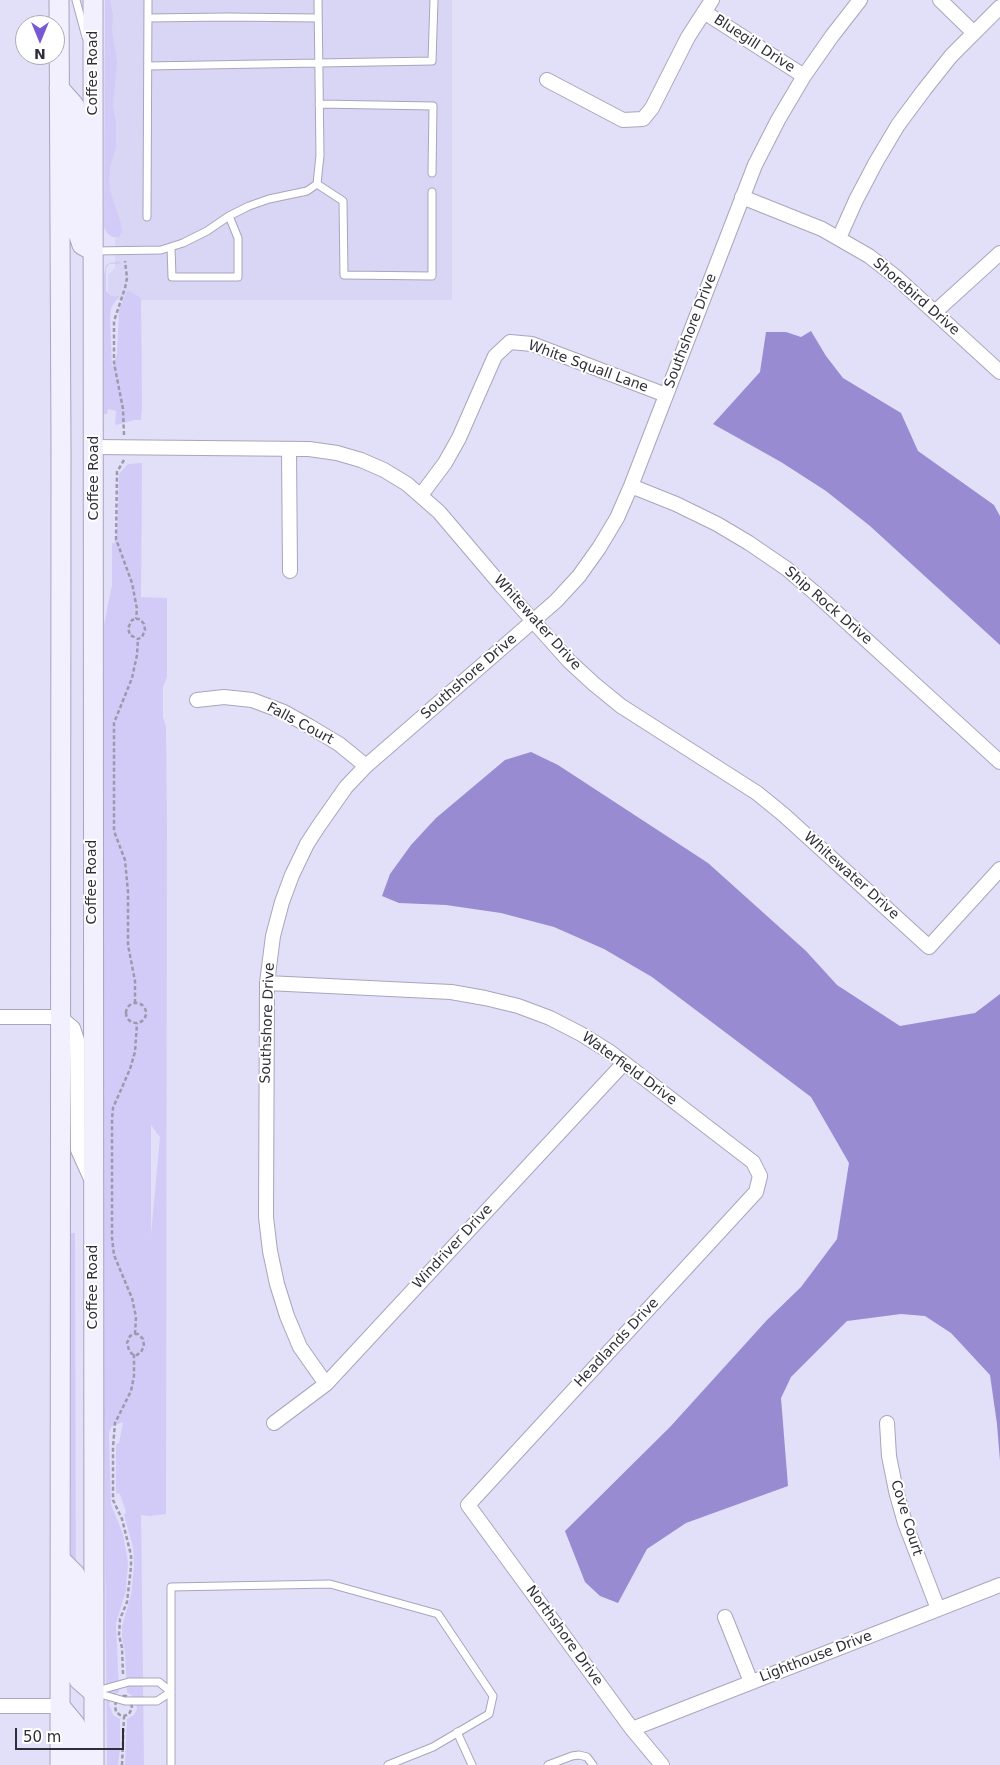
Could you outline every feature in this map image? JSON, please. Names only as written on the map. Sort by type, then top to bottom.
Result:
[{"type":"main road","points":[[59,0],[61,427],[60,1765]]},
{"type":"main road","name":"Coffee Road","points":[[93,0],[92,1182],[94,1765]]},
{"type":"main road","points":[[59,88],[74,105],[77,230],[82,245],[93,251]]},
{"type":"main road","points":[[60,1559],[75,1574],[76,1663],[79,1680],[93,1692]]},
{"type":"main road","points":[[60,1706],[74,1724],[78,1739],[78,1765]]},
{"type":"street","points":[[547,80],[623,120],[643,119],[652,108],[667,76],[712,0]]},
{"type":"street","name":"Southshore Drive","points":[[326,1384],[300,1347],[287,1316],[276,1284],[266,1217],[267,983],[273,936],[282,902],[292,875],[307,844],[325,814],[346,787],[366,766],[535,621],[579,576],[599,548],[617,518],[631,486],[742,197],[774,128],[804,76],[860,0]]},
{"type":"street","points":[[940,0],[973,32]]},
{"type":"street","points":[[839,238],[856,200],[898,125],[924,90],[973,32],[1000,7]]},
{"type":"street","name":"Bluegill Drive","points":[[704,12],[804,76]]},
{"type":"street","name":"Shorebird Drive","points":[[742,197],[822,229],[869,256],[896,277],[1000,372]]},
{"type":"street","points":[[935,312],[1000,253]]},
{"type":"street","name":"White Squall Lane","points":[[421,495],[445,463],[495,356],[510,342],[532,344],[666,395]]},
{"type":"street","name":"Whitewater Drive","points":[[94,447],[318,450],[361,460],[384,470],[421,495],[439,512],[569,661],[594,684],[621,706],[757,793],[784,814],[929,947],[1000,869]]},
{"type":"street","points":[[289,449],[290,570]]},
{"type":"street","name":"Ship Rock Drive","points":[[631,486],[676,504],[717,524],[787,569],[1000,762]]},
{"type":"street","name":"Falls Court","points":[[197,700],[224,697],[252,700],[276,709],[339,744],[366,766]]},
{"type":"street","name":"Waterfield Drive","points":[[267,983],[451,992],[518,1006],[550,1018],[581,1034],[624,1063],[753,1162],[760,1176]]},
{"type":"street","points":[[0,1017],[60,1018],[73,1028],[76,1040],[78,1150],[92,1182]]},
{"type":"street","name":"Windriver Drive","points":[[274,1423],[326,1384],[624,1063]]},
{"type":"street","name":"Headlands Drive","points":[[468,1505],[744,1206],[756,1192],[760,1176]]},
{"type":"street","name":"Cove Court","points":[[887,1423],[889,1456],[896,1491],[905,1523],[938,1609]]},
{"type":"street","name":"Northshore Drive","points":[[468,1505],[632,1729],[662,1765]]},
{"type":"street","name":"Lighthouse Drive","points":[[632,1729],[1000,1585]]},
{"type":"street","points":[[725,1617],[751,1682]]},
{"type":"street","points":[[0,1706],[60,1706]]},
{"type":"lane","points":[[76,0],[92,59]]},
{"type":"lane","points":[[147,217],[148,0]]},
{"type":"lane","points":[[318,0],[320,155],[318,184]]},
{"type":"lane","points":[[148,66],[432,60],[434,0]]},
{"type":"lane","points":[[148,18],[318,18]]},
{"type":"lane","points":[[319,104],[433,106],[432,173]]},
{"type":"lane","points":[[93,251],[161,250],[207,230],[229,216],[269,199],[307,191],[318,184]]},
{"type":"lane","points":[[318,184],[343,202],[344,275],[432,276],[432,192]]},
{"type":"lane","points":[[171,247],[172,277],[238,277],[238,238],[229,216]]},
{"type":"lane","points":[[171,1765],[171,1587],[330,1584],[438,1614],[493,1696],[489,1714],[433,1747],[388,1765]]},
{"type":"lane","points":[[93,1692],[129,1682],[159,1682],[171,1692]]},
{"type":"lane","points":[[93,1692],[125,1701],[157,1701],[171,1692]]},
{"type":"lane","points":[[457,1732],[472,1765]]},
{"type":"lane","points":[[548,1765],[580,1755],[586,1757],[593,1765]]},
{"type":"path","points":[[124,251],[127,278],[114,321],[114,363],[123,409],[125,448],[123,463],[117,472],[116,539],[132,583],[136,619]]},
{"type":"path","points":[[135,1003],[135,981],[128,945],[128,892],[124,860],[114,831],[114,723],[132,678],[138,639],[142,637],[145,630],[144,624],[140,619],[136,619],[132,620],[128,628],[130,635],[138,639]]},
{"type":"path","points":[[135,1003],[142,1005],[146,1011],[145,1018],[137,1023],[131,1022],[126,1014],[130,1006],[135,1003]]},
{"type":"path","points":[[135,1334],[136,1317],[132,1298],[114,1255],[112,1238],[112,1119],[113,1108],[130,1069],[135,1052],[137,1023]]},
{"type":"path","points":[[138,1334],[143,1339],[144,1346],[141,1352],[134,1354],[129,1350],[127,1343],[130,1336],[138,1334]]},
{"type":"path","points":[[123,1696],[122,1648],[119,1635],[120,1619],[127,1602],[132,1567],[122,1518],[113,1500],[113,1447],[115,1423],[131,1391],[134,1376],[134,1354]]},
{"type":"path","points":[[122,1765],[124,1716]]},
{"type":"shaded area","points":[[105,0],[110,0],[113,15],[112,30],[117,62],[113,106],[116,123],[116,147],[110,167],[109,179],[110,191],[121,224],[122,232],[119,237],[112,237],[104,227]]},
{"type":"shaded area","points":[[110,0],[452,0],[452,300],[108,300],[108,275],[115,268],[115,232],[108,225]]},
{"type":"shaded area","points":[[119,261],[121,264],[109,264],[106,268],[106,291],[111,296],[119,296],[111,308],[110,318],[112,367],[117,355],[119,309],[127,291],[130,291],[141,298],[142,405],[141,420],[117,425],[115,424],[116,411],[108,409],[107,414],[104,414],[104,275],[106,265],[110,263]]},
{"type":"shaded area","points":[[811,331],[826,356],[843,378],[901,413],[918,451],[994,505],[1000,516],[1000,645],[870,526],[826,491],[781,462],[713,424],[760,372],[766,332],[786,332],[801,337]]},
{"type":"shaded area","points":[[142,463],[141,597],[167,598],[167,677],[163,687],[163,717],[166,727],[167,824],[166,1514],[141,1515],[144,1765],[125,1765],[127,1719],[134,1715],[137,1709],[135,1698],[127,1692],[125,1653],[122,1638],[122,1626],[131,1595],[134,1565],[133,1547],[124,1515],[126,1512],[120,1494],[116,1493],[116,1444],[119,1443],[123,1422],[111,1427],[109,1433],[111,1504],[123,1534],[128,1562],[126,1591],[116,1623],[119,1692],[111,1697],[109,1704],[113,1715],[120,1719],[120,1749],[118,1765],[107,1765],[104,1422],[104,625],[112,585],[112,542],[114,544],[117,533],[119,474],[128,464]],"holes":[[[151,1125],[160,1137],[151,1235]]]},
{"type":"shaded area","points":[[531,752],[558,765],[708,863],[806,951],[837,985],[900,1026],[975,1013],[1000,994],[1000,1461],[990,1375],[951,1333],[925,1316],[901,1314],[847,1321],[791,1377],[781,1398],[788,1486],[686,1523],[647,1549],[618,1603],[600,1596],[585,1582],[565,1531],[670,1427],[767,1320],[801,1287],[837,1239],[849,1163],[811,1097],[652,977],[604,949],[554,927],[501,913],[446,905],[399,903],[382,896],[390,874],[411,845],[436,818],[505,760]]},
{"type":"shaded area","points":[[71,1233],[75,1233],[76,1630],[71,1630]]}]
